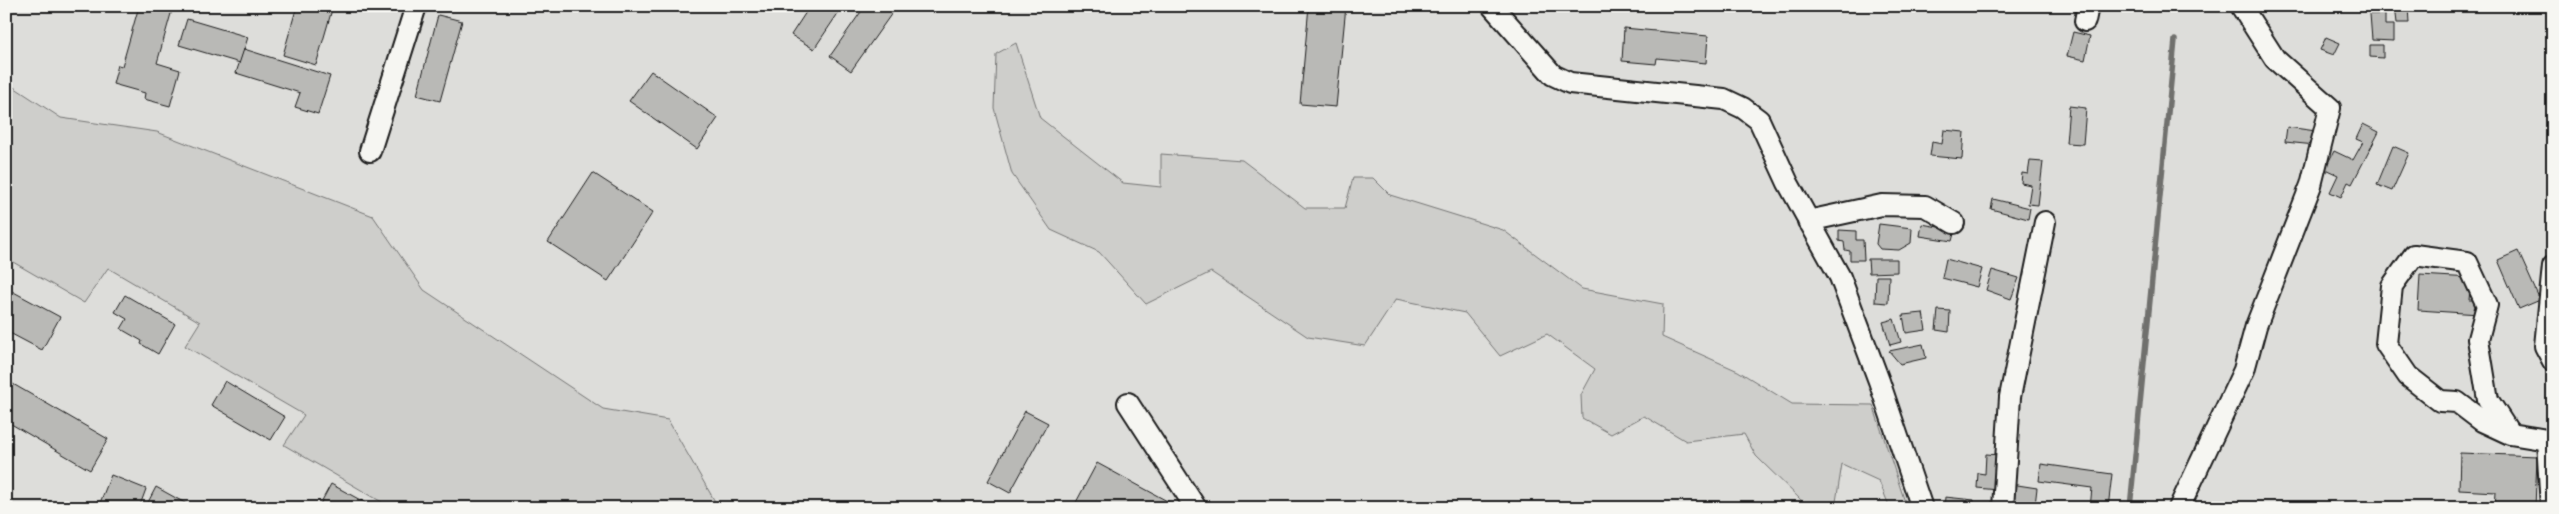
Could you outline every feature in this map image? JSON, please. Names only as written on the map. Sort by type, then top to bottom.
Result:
[{"type":"street","points":[[370,151],[416,6]]},
{"type":"street","points":[[1492,6],[1553,75],[1570,83],[1724,99],[1742,108],[1759,120],[1808,221],[1840,277],[1880,381],[1922,508]]},
{"type":"street","points":[[2179,508],[2244,370],[2256,326],[2311,185],[2330,108],[2275,59],[2242,6]]},
{"type":"street","points":[[1808,221],[1882,205],[1925,206],[1954,223]]},
{"type":"street","points":[[2003,508],[2010,397],[2045,222]]},
{"type":"street","points":[[2510,434],[2488,400],[2478,339],[2487,305],[2467,262],[2414,255],[2392,286],[2386,344],[2408,376],[2440,401],[2457,402],[2482,421],[2510,434],[2547,440],[2550,508]]},
{"type":"street","points":[[2553,266],[2545,346],[2553,361]]},
{"type":"street","points":[[1128,403],[1196,508]]},
{"type":"shaded area","points":[[6,6],[2553,6],[2553,508],[6,508]]},
{"type":"shaded area","points":[[1016,43],[1040,118],[1123,183],[1161,187],[1161,154],[1242,160],[1305,208],[1345,208],[1353,178],[1373,178],[1390,195],[1503,230],[1582,289],[1663,304],[1662,337],[1738,371],[1792,404],[1873,405],[1907,508],[1890,508],[1879,481],[1842,464],[1835,508],[1821,508],[1804,503],[1756,456],[1744,434],[1686,441],[1644,416],[1611,434],[1582,418],[1581,395],[1595,369],[1547,334],[1500,356],[1465,313],[1396,299],[1365,346],[1308,337],[1211,272],[1146,304],[1099,252],[1051,230],[1012,174],[994,108],[996,54]]},
{"type":"shaded area","points":[[6,82],[61,118],[157,132],[373,216],[424,290],[603,409],[668,420],[717,505],[715,508],[392,508],[284,445],[304,415],[185,346],[200,322],[108,268],[84,303],[6,258]]},
{"type":"building","points":[[139,6],[158,6],[172,10],[157,63],[180,70],[170,106],[144,99],[145,93],[113,84],[118,65],[122,66]]},
{"type":"building","points":[[297,6],[333,6],[316,65],[283,55]]},
{"type":"building","points":[[810,6],[843,6],[814,49],[791,35]]},
{"type":"building","points":[[865,6],[897,6],[851,71],[830,56]]},
{"type":"building","points":[[1309,6],[1346,6],[1336,107],[1300,104]]},
{"type":"building","points":[[2395,6],[2408,6],[2409,23],[2397,23]]},
{"type":"building","points":[[2370,14],[2385,14],[2385,25],[2394,25],[2394,41],[2372,40]]},
{"type":"building","points":[[438,15],[462,21],[440,101],[417,95]]},
{"type":"building","points":[[187,19],[248,37],[240,63],[179,45]]},
{"type":"building","points":[[1624,28],[1708,36],[1706,63],[1657,58],[1656,64],[1622,61]]},
{"type":"building","points":[[2073,32],[2090,36],[2085,60],[2067,56]]},
{"type":"building","points":[[2326,37],[2340,43],[2334,55],[2320,50]]},
{"type":"building","points":[[2370,45],[2383,45],[2383,58],[2370,57]]},
{"type":"building","points":[[244,49],[330,76],[318,114],[295,107],[300,93],[236,73]]},
{"type":"building","points":[[651,71],[718,118],[697,149],[629,101]]},
{"type":"building","points":[[2069,106],[2086,108],[2083,144],[2066,143]]},
{"type":"building","points":[[2363,124],[2379,132],[2352,184],[2348,182],[2341,197],[2330,192],[2338,175],[2325,169],[2334,151],[2353,160],[2363,142],[2356,139]]},
{"type":"building","points":[[2287,127],[2316,131],[2315,145],[2285,142]]},
{"type":"building","points":[[1944,130],[1964,132],[1962,159],[1930,156],[1932,142],[1942,144]]},
{"type":"building","points":[[2393,146],[2409,153],[2392,191],[2377,185]]},
{"type":"building","points":[[2030,161],[2043,162],[2038,205],[2028,204],[2031,185],[2021,183],[2022,173],[2028,174]]},
{"type":"building","points":[[593,173],[653,212],[608,281],[548,242]]},
{"type":"building","points":[[1993,199],[2030,208],[2028,219],[1991,209]]},
{"type":"building","points":[[1879,224],[1912,228],[1911,243],[1899,250],[1880,249],[1876,244]]},
{"type":"building","points":[[1922,224],[1955,230],[1952,241],[1920,236]]},
{"type":"building","points":[[1839,230],[1856,231],[1856,240],[1863,240],[1864,260],[1850,260],[1850,251],[1845,250],[1844,242],[1839,241]]},
{"type":"building","points":[[2518,251],[2540,300],[2519,309],[2498,260]]},
{"type":"building","points":[[1868,259],[1897,259],[1897,272],[1869,273]]},
{"type":"building","points":[[1946,259],[1982,269],[1977,287],[1942,278]]},
{"type":"building","points":[[1992,270],[2019,278],[2011,299],[1986,290]]},
{"type":"building","points":[[2420,275],[2471,278],[2469,300],[2480,300],[2479,314],[2418,310]]},
{"type":"building","points":[[1876,276],[1889,276],[1888,303],[1875,302]]},
{"type":"building","points":[[8,289],[60,317],[42,350],[6,331]]},
{"type":"building","points":[[125,295],[175,324],[158,354],[141,344],[142,341],[121,329],[127,319],[115,312]]},
{"type":"building","points":[[1938,310],[1950,311],[1949,332],[1936,330]]},
{"type":"building","points":[[1923,313],[1926,330],[1906,333],[1903,315]]},
{"type":"building","points":[[1894,319],[1901,342],[1890,345],[1883,322]]},
{"type":"building","points":[[1923,344],[1926,358],[1900,364],[1889,351]]},
{"type":"building","points":[[6,380],[108,439],[90,470],[6,421]]},
{"type":"building","points":[[225,381],[285,417],[271,440],[211,405]]},
{"type":"building","points":[[1025,411],[1048,423],[1010,493],[988,481]]},
{"type":"building","points":[[2460,453],[2537,456],[2535,508],[2495,508],[2496,492],[2459,490]]},
{"type":"building","points":[[1986,454],[2000,455],[1998,490],[1977,488],[1978,473],[1985,474]]},
{"type":"building","points":[[1097,463],[1180,508],[1073,508]]},
{"type":"building","points":[[2041,464],[2112,474],[2108,508],[2090,508],[2092,488],[2039,481]]},
{"type":"building","points":[[111,475],[146,489],[139,508],[98,508]]},
{"type":"building","points":[[331,484],[375,508],[318,508]]},
{"type":"building","points":[[2011,484],[2037,488],[2035,505],[2041,508],[2009,508]]},
{"type":"building","points":[[156,487],[194,508],[145,508]]},
{"type":"building","points":[[1945,497],[1974,500],[1974,508],[1944,508]]},
{"type":"waterway","points":[[2130,508],[2175,40]]}]
